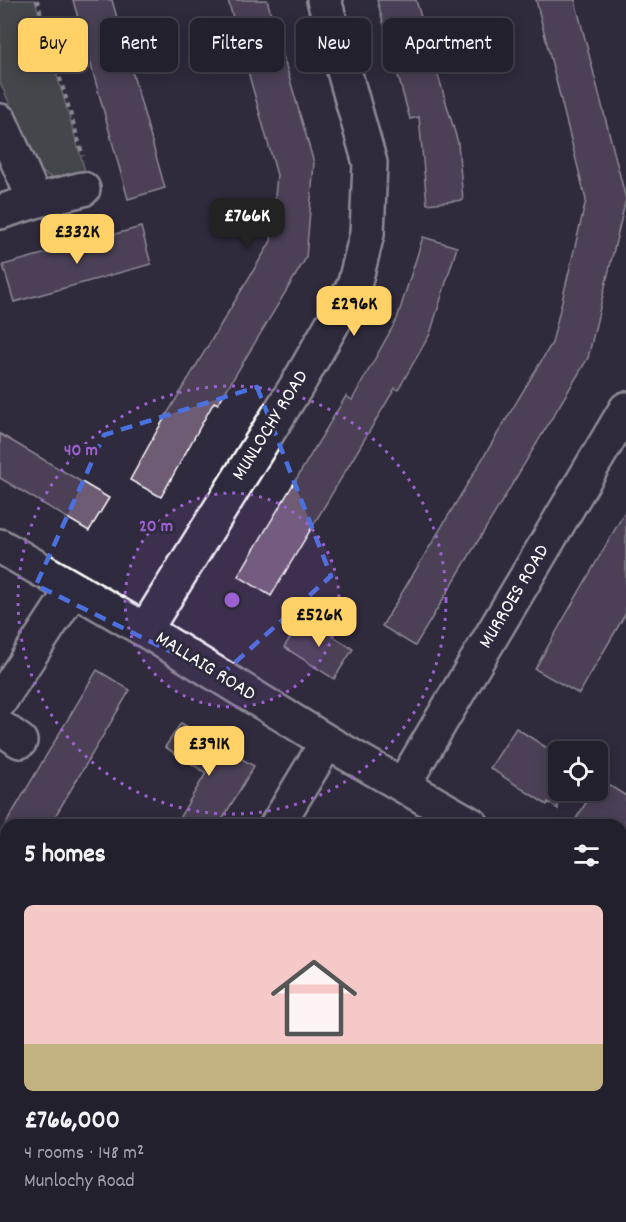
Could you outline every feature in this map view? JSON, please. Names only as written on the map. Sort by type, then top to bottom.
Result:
[{"type":"street","name":"MUNLOCHY ROAD","points":[[145,630],[299,382],[354,286],[367,234],[370,163],[324,0]]},
{"type":"street","points":[[0,121],[35,201]]},
{"type":"street","points":[[0,212],[83,189]]},
{"type":"street","name":"MURROES ROAD","points":[[403,785],[626,409]]},
{"type":"street","name":"MALLAIG ROAD","points":[[0,546],[145,630],[327,742],[462,819]]},
{"type":"street","points":[[0,701],[73,589]]},
{"type":"street","points":[[281,819],[327,742]]},
{"type":"path","points":[[37,0],[92,186],[83,189]]},
{"type":"highlighted area","points":[[257,387],[331,576],[220,676],[36,585],[104,435]]},
{"type":"green space","points":[[0,0],[35,0],[40,18],[18,18],[18,72],[56,72],[85,171],[60,178],[43,173],[38,167],[0,82]]},
{"type":"building","points":[[73,0],[112,0],[117,18],[100,18],[100,72],[132,72],[165,188],[128,199],[88,54],[88,18],[78,18]]},
{"type":"building","points":[[228,0],[267,0],[272,18],[233,18]]},
{"type":"building","points":[[377,0],[416,0],[421,18],[383,18],[383,22]]},
{"type":"building","points":[[536,0],[575,0],[626,199],[588,358],[415,646],[382,626],[552,343],[586,200]]},
{"type":"building","points":[[284,59],[314,163],[306,258],[218,404],[214,402],[161,497],[130,480],[271,241],[277,175],[248,72],[284,72]]},
{"type":"building","points":[[397,72],[437,72],[458,143],[463,200],[427,204],[419,117],[410,119]]},
{"type":"building","points":[[141,227],[151,264],[14,302],[3,265]]},
{"type":"building","points":[[423,237],[457,247],[430,334],[398,390],[395,388],[271,596],[238,576],[346,396],[352,400],[397,319]]},
{"type":"building","points":[[0,434],[109,498],[89,531],[0,478]]},
{"type":"building","points":[[626,510],[626,613],[579,694],[535,669]]},
{"type":"building","points":[[304,617],[353,649],[334,679],[284,647]]},
{"type":"building","points":[[97,670],[130,690],[54,819],[9,819]]},
{"type":"building","points":[[181,723],[254,766],[223,819],[179,819],[206,773],[165,747]]},
{"type":"building","points":[[516,728],[548,749],[548,801],[558,801],[558,809],[548,802],[547,805],[490,768]]},
{"type":"building","points":[[608,784],[626,796],[626,819],[576,819],[587,801],[608,801]]}]
